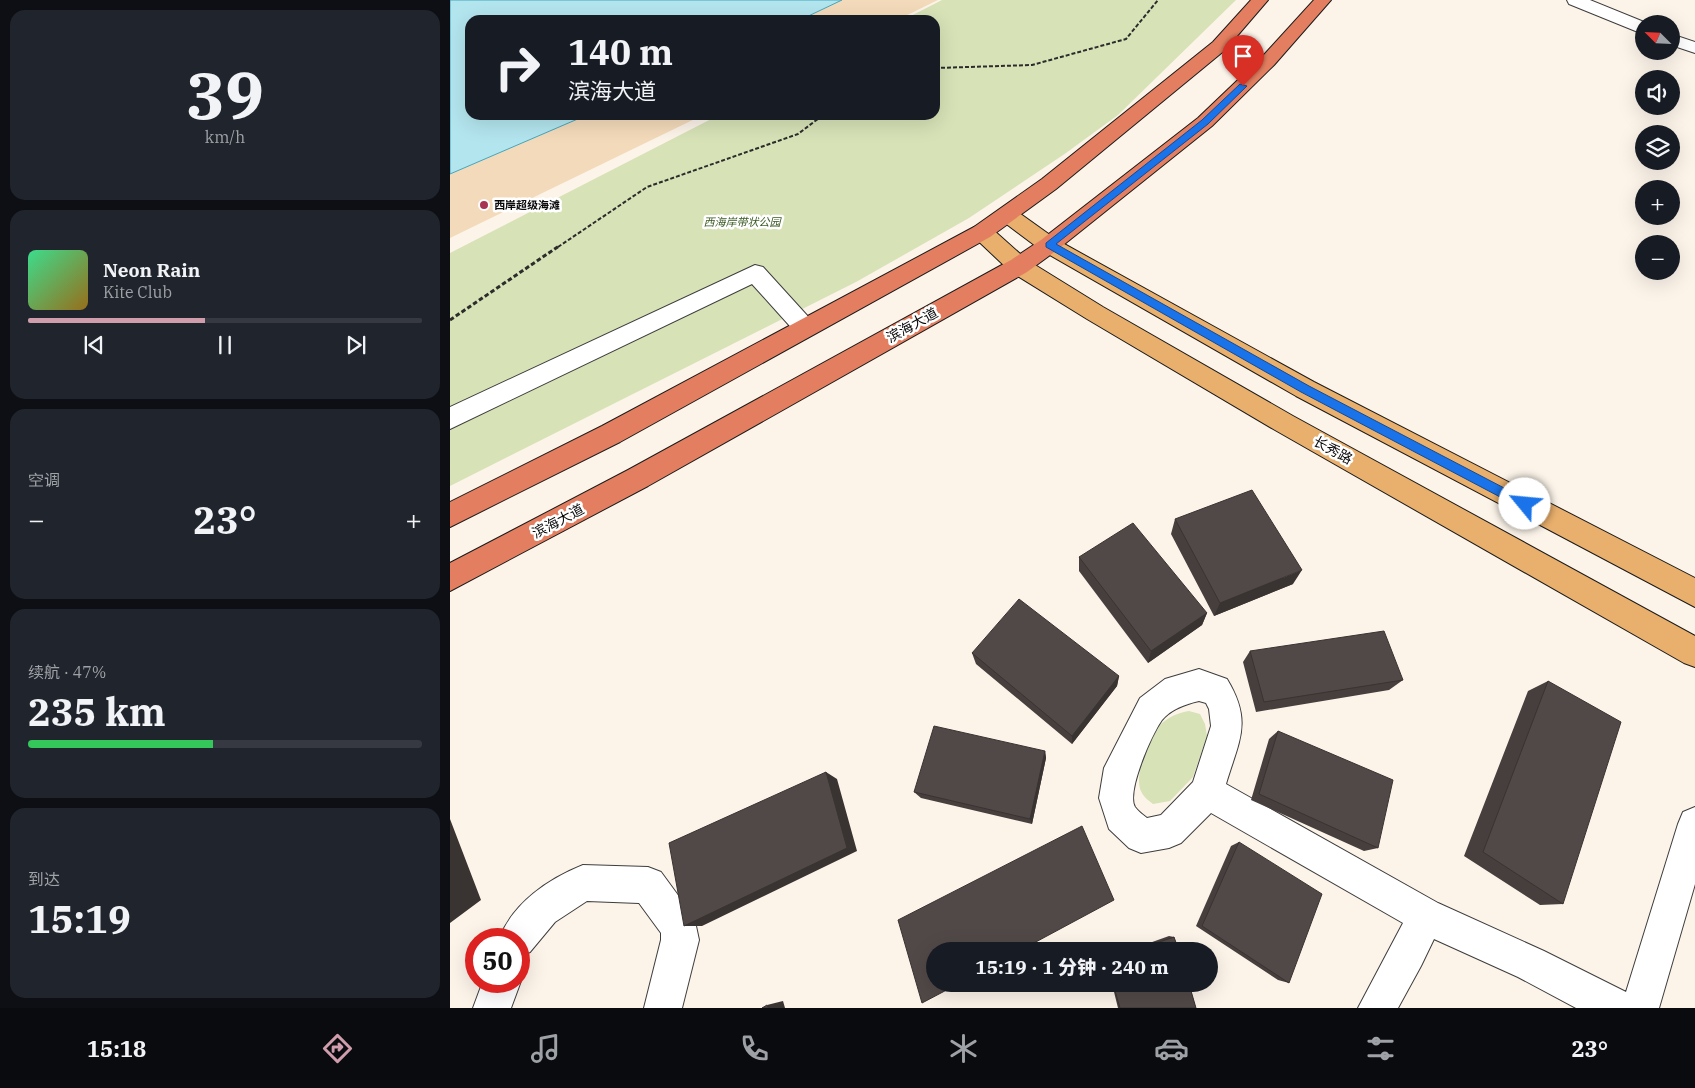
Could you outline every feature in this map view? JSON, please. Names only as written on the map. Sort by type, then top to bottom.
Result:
[{"type":"highway","points":[[450,515],[611,434],[982,232],[1049,184],[1219,46],[1260,0]]},
{"type":"highway","name":"滨海大道","points":[[450,578],[638,478],[1019,266],[1050,245],[1205,122],[1268,62],[1323,0]]},
{"type":"main road","points":[[1008,215],[1050,245],[1305,389],[1695,594]]},
{"type":"main road","name":"长秀路","points":[[982,232],[1019,266],[1095,313],[1284,423],[1695,652]]},
{"type":"street","points":[[1575,0],[1635,24]]},
{"type":"street","points":[[1680,42],[1695,48]]},
{"type":"street","points":[[450,419],[755,273],[805,328]]},
{"type":"street","points":[[1207,792],[1425,916],[1531,964],[1616,1008]]},
{"type":"street","points":[[1640,1008],[1695,824]]},
{"type":"street","points":[[526,928],[542,909],[583,883],[648,885],[678,926],[680,940],[663,1008]]},
{"type":"street","points":[[1377,1008],[1408,953],[1425,916]]},
{"type":"street","points":[[492,1008],[498,993]]},
{"type":"path","points":[[940,68],[1032,66],[1126,39],[1158,0]]},
{"type":"path","points":[[450,320],[647,186],[798,134],[816,120]]},
{"type":"green space","name":"西海岸带状公园","points":[[942,0],[1236,0],[1118,115],[1066,153],[969,218],[856,282],[450,486],[450,253],[709,120],[940,120],[940,15],[913,15]]},
{"type":"green space","points":[[1189,711],[1200,714],[1205,724],[1207,736],[1193,777],[1170,801],[1153,804],[1144,796],[1139,786],[1140,767],[1147,746],[1156,729],[1161,724],[1174,715]]},
{"type":"sand","points":[[841,0],[938,0],[907,15],[810,15]]},
{"type":"sand","name":"西岸超级海滩","points":[[571,120],[693,120],[450,238],[450,173]]},
{"type":"water","points":[[450,0],[842,0],[810,15],[465,15],[465,120],[575,120],[450,174]]},
{"type":"building","points":[[1252,490],[1302,570],[1220,603],[1175,519]]},
{"type":"building","points":[[1133,523],[1207,613],[1151,651],[1079,557]]},
{"type":"building","points":[[1019,599],[1119,676],[1072,736],[972,653]]},
{"type":"building","points":[[1384,631],[1403,680],[1264,702],[1250,651]]},
{"type":"building","points":[[1548,681],[1621,722],[1563,904],[1483,852]]},
{"type":"building","points":[[934,726],[1045,751],[1030,819],[914,792]]},
{"type":"building","points":[[1278,731],[1393,780],[1378,848],[1259,794]]},
{"type":"building","points":[[826,772],[847,848],[684,926],[669,843]]},
{"type":"building","points":[[1082,826],[1114,900],[1036,942],[926,942],[926,992],[943,992],[922,1003],[898,920]]},
{"type":"building","points":[[1239,842],[1322,894],[1289,983],[1202,926]]},
{"type":"building","points":[[1174,937],[1176,942],[1159,942]]},
{"type":"building","points":[[1115,992],[1191,992],[1196,1008],[1120,1008]]},
{"type":"place","name":"西岸超级海滩","points":[[484,205]]},
{"type":"route","points":[[1243,86],[1205,122],[1050,245],[1305,389],[1525,504]]}]
